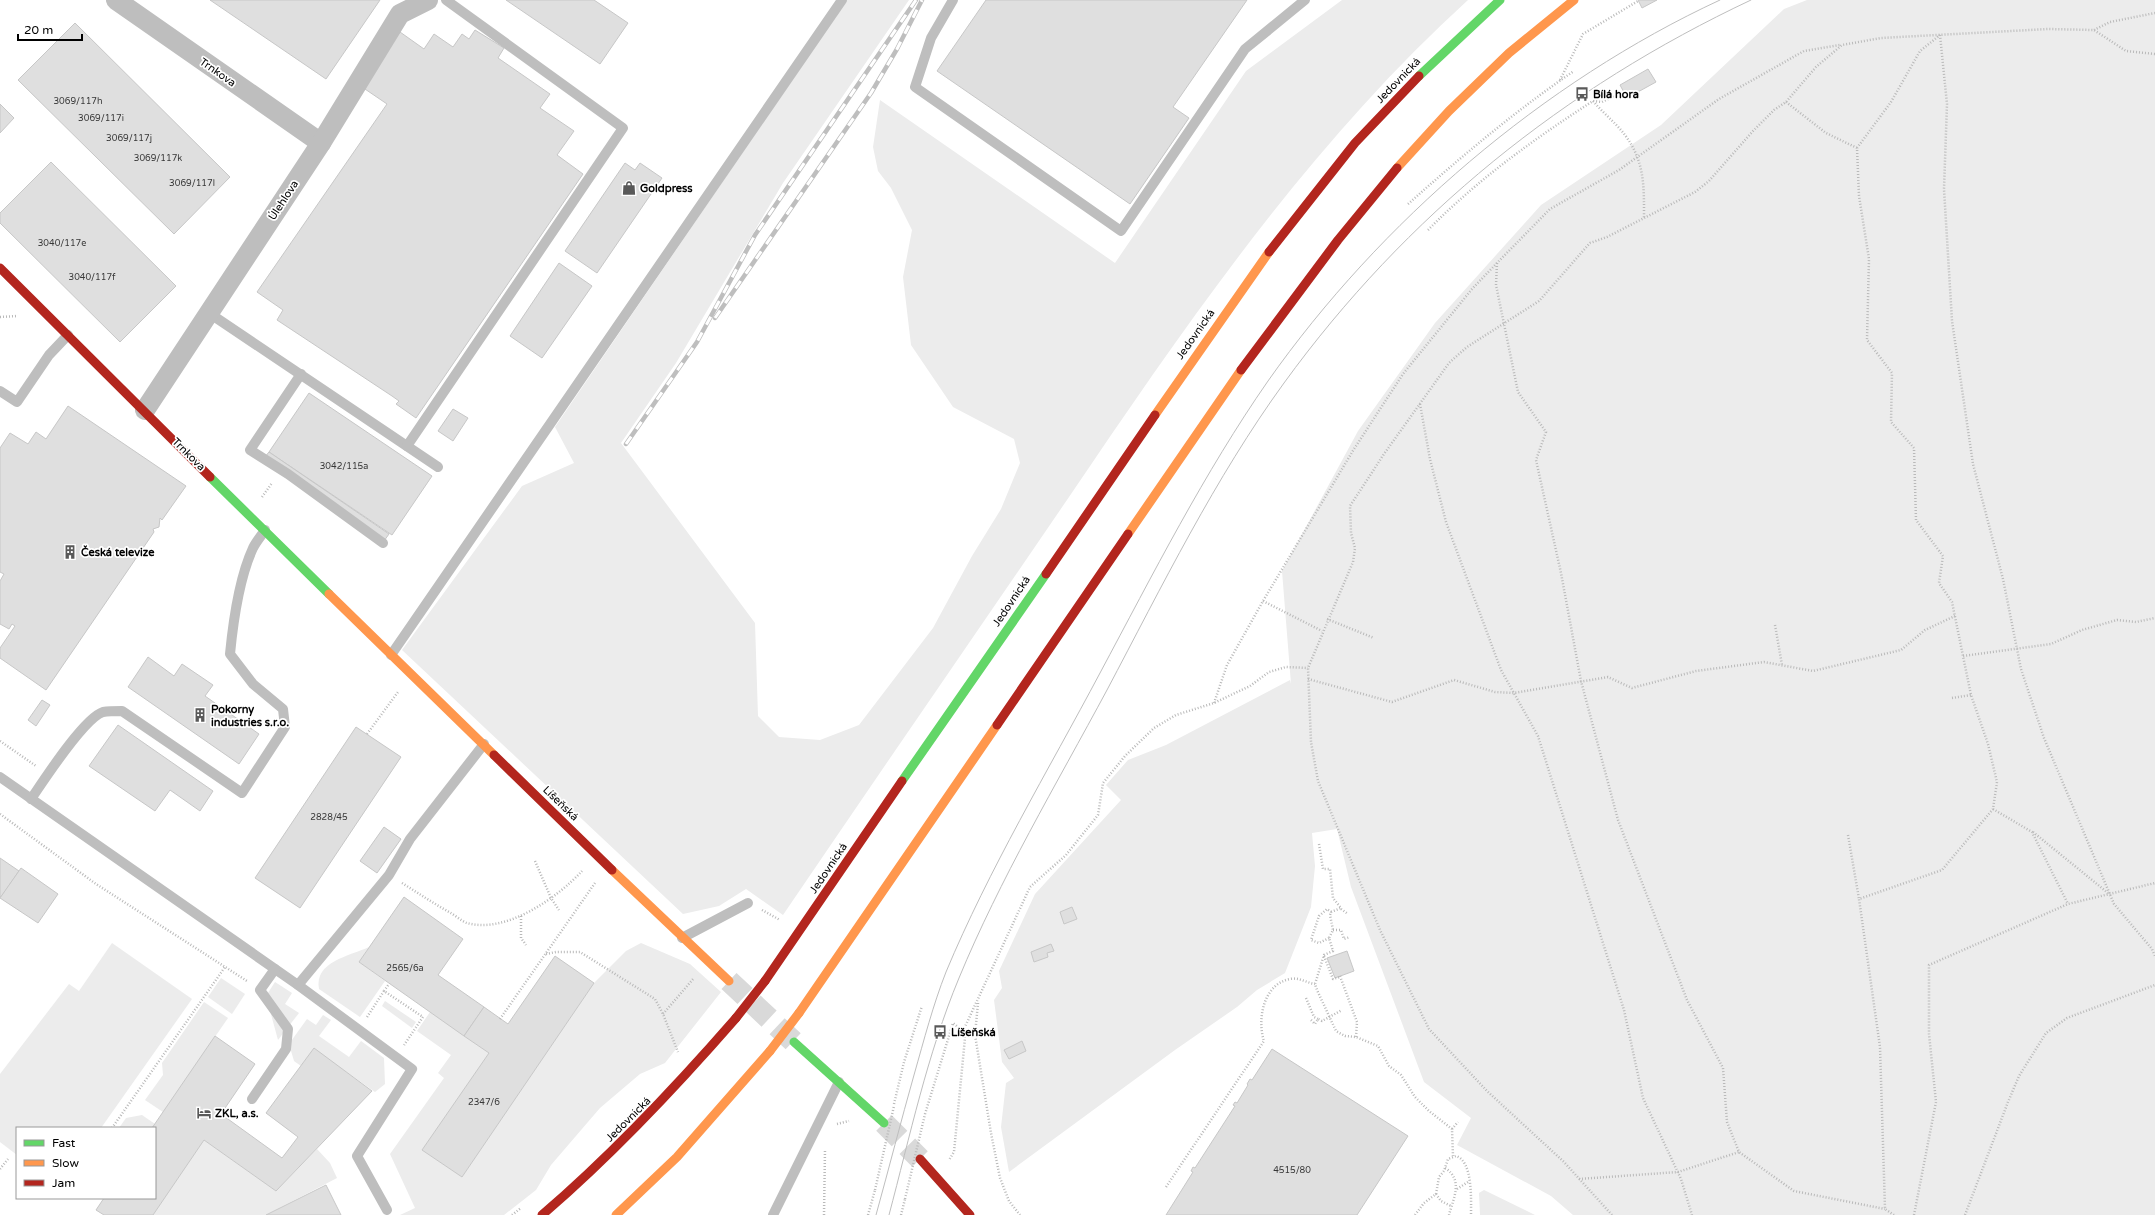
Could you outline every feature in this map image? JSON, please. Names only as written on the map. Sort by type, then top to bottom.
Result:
[{"type":"main road","name":"Jedovnická","points":[[542,1215],[604,1160],[647,1118],[736,1018],[765,980],[1248,280],[1312,195],[1355,144],[1416,78],[1455,39],[1500,0]]},
{"type":"main road","points":[[616,1215],[678,1157],[770,1051],[799,1014],[1244,365],[1355,219],[1446,113],[1532,32],[1574,0]]},
{"type":"main road","name":"Trnkova","points":[[0,268],[145,410],[377,642]]},
{"type":"main road","name":"Líšeňská","points":[[377,642],[484,744],[682,938],[729,981]]},
{"type":"main road","points":[[794,1042],[884,1122]]},
{"type":"main road","points":[[920,1159],[970,1215]]},
{"type":"street","name":"Trnkova","points":[[116,0],[320,143]]},
{"type":"street","name":"Úlehlova","points":[[145,410],[320,143],[400,14],[428,0]]},
{"type":"lane","points":[[407,446],[623,128],[446,0]]},
{"type":"lane","points":[[391,655],[842,0]]},
{"type":"lane","points":[[953,0],[931,38],[915,87],[1121,231],[1245,49],[1305,0]]},
{"type":"lane","points":[[209,313],[438,467]]},
{"type":"lane","points":[[0,390],[17,402],[49,355],[68,335]]},
{"type":"lane","points":[[301,374],[250,450],[288,474],[383,543]]},
{"type":"lane","points":[[31,799],[48,774],[88,723],[103,712],[122,711],[242,793],[285,727],[283,709],[253,684],[230,654],[232,625],[245,572],[253,548],[265,530]]},
{"type":"lane","points":[[298,985],[389,875],[410,839],[484,744]]},
{"type":"lane","points":[[0,777],[298,985],[412,1069],[357,1156],[387,1210]]},
{"type":"lane","points":[[682,938],[748,903]]},
{"type":"lane","points":[[252,1099],[286,1049],[288,1030],[260,990],[275,969]]},
{"type":"lane","points":[[773,1215],[839,1082]]},
{"type":"path","points":[[1560,80],[1584,34],[1638,1]]},
{"type":"path","points":[[1214,703],[1227,665],[1263,601],[1354,449],[1403,374],[1472,289],[1550,209],[1619,170],[1719,100],[1804,51],[1881,38],[2048,29],[2094,30],[2110,22],[2155,13]]},
{"type":"path","points":[[2094,30],[2126,51],[2155,54]]},
{"type":"path","points":[[1859,899],[1942,870],[1993,809],[1997,782],[1988,744],[1971,695],[1952,602],[1939,583],[1943,556],[1916,520],[1914,448],[1891,422],[1892,374],[1867,340],[1869,258],[1859,196],[1857,148],[1891,102],[1920,51],[1940,35]]},
{"type":"path","points":[[1940,35],[1947,104],[1944,189],[1952,321],[1973,464],[2003,579],[2021,670],[2044,738],[2109,894],[2114,904],[2152,949],[2155,956]]},
{"type":"path","points":[[1612,1215],[1564,1162],[1487,1091],[1429,1029],[1380,930],[1318,781],[1311,742],[1308,668],[1327,619],[1353,562],[1355,548],[1351,533],[1350,506],[1384,454],[1449,363],[1462,351],[1539,301],[1590,243],[1695,192],[1709,181],[1753,131],[1786,102],[1816,67],[1842,45]]},
{"type":"path","points":[[1408,204],[1468,152],[1530,102],[1574,71]]},
{"type":"path","points":[[1428,230],[1495,170],[1546,131],[1593,101],[1602,102],[1624,91]]},
{"type":"path","points":[[1593,101],[1625,135],[1638,156],[1644,179],[1644,218]]},
{"type":"path","points":[[1786,102],[1826,133],[1857,148]]},
{"type":"path","points":[[1497,263],[1496,285],[1518,392],[1546,432],[1536,460],[1561,573],[1581,681],[1618,820],[1687,1000],[1723,1068],[1727,1122],[1739,1152],[1794,1191],[1885,1209],[1894,1215]]},
{"type":"path","points":[[0,317],[22,316]]},
{"type":"path","points":[[1420,404],[1430,459],[1446,522],[1501,670],[1538,736],[1567,824],[1624,1010],[1643,1098],[1678,1172],[1692,1215]]},
{"type":"path","points":[[1263,601],[1322,631]]},
{"type":"path","points":[[1308,679],[1392,702],[1454,680],[1495,692],[1514,692],[1608,676],[1632,688],[1696,671],[1764,662],[1813,671],[1901,650],[1925,630],[1955,616]]},
{"type":"path","points":[[1963,656],[2051,644],[2082,630],[2117,620],[2136,622],[2155,618]]},
{"type":"path","points":[[1327,619],[1374,638]]},
{"type":"path","points":[[1775,625],[1782,665]]},
{"type":"path","points":[[934,1173],[947,1163],[954,1152],[965,1038],[963,1030],[1030,887],[1066,855],[1098,815],[1103,783],[1125,756],[1154,728],[1176,715],[1214,703],[1250,686],[1269,672],[1286,667],[1308,668]]},
{"type":"path","points":[[1952,698],[1971,695]]},
{"type":"path","points":[[0,741],[48,774]]},
{"type":"path","points":[[1993,809],[2032,832],[2109,894]]},
{"type":"path","points":[[0,814],[96,884],[260,990]]},
{"type":"path","points":[[2032,832],[2068,904]]},
{"type":"path","points":[[1848,835],[1859,899],[1880,1047],[1885,1209]]},
{"type":"path","points":[[1319,844],[1323,869],[1330,869],[1334,898],[1341,909],[1348,914]]},
{"type":"path","points":[[535,861],[551,898],[559,910]]},
{"type":"path","points":[[389,875],[467,923],[492,925],[521,916],[551,898],[571,883],[586,867]]},
{"type":"path","points":[[500,1019],[598,880]]},
{"type":"path","points":[[1914,1215],[1936,1102],[1929,1034],[1929,965],[2068,904],[2155,883]]},
{"type":"path","points":[[748,903],[782,921]]},
{"type":"path","points":[[1332,912],[1330,916],[1333,930],[1329,938],[1319,943],[1311,940],[1319,916],[1327,909],[1332,912],[1341,909]]},
{"type":"path","points":[[521,916],[522,938],[526,945]]},
{"type":"path","points":[[1333,930],[1341,930],[1344,939],[1350,937]]},
{"type":"path","points":[[1329,938],[1333,956]]},
{"type":"path","points":[[1333,951],[1324,955],[1315,984],[1336,1032],[1344,1036],[1356,1037],[1378,1046],[1389,1066],[1401,1075],[1415,1097],[1429,1111],[1452,1129]]},
{"type":"path","points":[[546,954],[556,952],[580,952],[655,999],[663,1014],[679,1054]]},
{"type":"path","points":[[1324,955],[1333,980],[1340,976],[1357,1022],[1356,1037]]},
{"type":"path","points":[[113,1127],[225,967]]},
{"type":"path","points":[[663,1014],[698,973]]},
{"type":"path","points":[[1166,1187],[1264,1041],[1260,1028],[1267,994],[1276,986],[1291,979],[1315,984]]},
{"type":"path","points":[[358,1029],[389,984]]},
{"type":"path","points":[[1965,1215],[2013,1089],[2019,1076],[2046,1033],[2067,1018],[2155,985]]},
{"type":"path","points":[[384,990],[423,1017],[396,1056]]},
{"type":"path","points":[[1306,998],[1314,1017],[1322,1021],[1342,1010]]},
{"type":"path","points":[[978,1000],[975,1035],[991,1133],[1000,1178],[1008,1201],[1020,1215]]},
{"type":"path","points":[[868,1215],[904,1062],[922,1006]]},
{"type":"path","points":[[1311,1020],[1315,1024],[1318,1019]]},
{"type":"path","points":[[901,1215],[925,1114],[953,1023],[963,1030]]},
{"type":"path","points":[[824,1215],[825,1142],[828,1134],[838,1123],[846,1120],[856,1122]]},
{"type":"path","points":[[1453,1156],[1452,1129],[1458,1122]]},
{"type":"path","points":[[817,1126],[828,1134]]},
{"type":"path","points":[[1579,1179],[1678,1172],[1739,1152]]},
{"type":"path","points":[[1451,1206],[1441,1201],[1436,1194],[1439,1177],[1445,1168],[1448,1159],[1453,1156],[1458,1156],[1469,1172],[1468,1182],[1471,1189],[1471,1215]]},
{"type":"path","points":[[0,1170],[8,1159]]},
{"type":"path","points":[[1445,1168],[1454,1175],[1457,1189],[1449,1215]]},
{"type":"path","points":[[1457,1189],[1468,1182]]},
{"type":"path","points":[[1415,1215],[1424,1202],[1436,1194]]},
{"type":"shaded area","points":[[847,0],[909,0],[783,183],[676,363],[621,443],[755,623],[758,716],[779,737],[820,740],[859,725],[933,628],[972,556],[1001,509],[1020,463],[1014,439],[953,407],[911,345],[903,277],[912,230],[891,188],[878,171],[873,147],[880,100],[1115,263],[1246,71],[1342,0],[1468,0],[1410,56],[1355,114],[1254,236],[1206,300],[1114,431],[783,915],[746,889],[719,906],[683,914],[402,650],[522,486],[574,463],[555,427]]},
{"type":"shaded area","points":[[1807,0],[2155,0],[2155,1215],[1573,1215],[1551,1196],[1457,1145],[1471,1118],[1424,1082],[1351,887],[1337,829],[1312,833],[1315,866],[1311,907],[1285,973],[1257,990],[1237,1007],[1175,1050],[1009,1172],[1001,1127],[1006,1083],[1014,1078],[1002,1062],[994,1000],[1002,988],[999,971],[1035,894],[1121,800],[1106,785],[1128,760],[1166,745],[1290,680],[1291,684],[1282,571],[1358,431],[1435,323],[1541,205],[1661,125],[1784,9]]},
{"type":"shaded area","points":[[112,943],[192,999],[102,1127],[16,1127],[16,1154],[0,1142],[0,1074],[69,984],[79,991]]},
{"type":"shaded area","points":[[641,943],[690,964],[721,992],[665,1063],[640,1074],[600,1108],[551,1165],[536,1190],[504,1215],[400,1215],[415,1208],[390,1154],[444,1078],[438,1073],[451,1055],[417,1031],[430,1012],[489,1053],[422,1150],[462,1177],[594,983],[626,951]]},
{"type":"shaded area","points":[[369,947],[359,962],[385,981],[360,1017],[319,989],[319,980],[322,972],[327,966],[343,957]]},
{"type":"shaded area","points":[[221,978],[245,994],[232,1014],[208,997]]},
{"type":"shaded area","points":[[275,982],[292,993],[285,1004],[299,1013],[278,1040],[266,996]]},
{"type":"shaded area","points":[[385,1001],[416,1022],[412,1028],[382,1006]]},
{"type":"shaded area","points":[[204,1002],[228,1018],[163,1112],[145,1100],[163,1075],[162,1063]]},
{"type":"shaded area","points":[[323,1015],[331,1020],[319,1036],[349,1057],[361,1041],[384,1058],[385,1084],[375,1092],[314,1049],[301,1066],[294,1061],[289,1044],[307,1019],[316,1025]]},
{"type":"shaded area","points":[[142,1115],[155,1124],[153,1127],[120,1127],[126,1118]]},
{"type":"shaded area","points":[[204,1140],[276,1191],[317,1149],[330,1163],[337,1178],[266,1215],[153,1215]]},
{"type":"shaded area","points":[[1484,1190],[1535,1215],[1480,1215],[1479,1193]]},
{"type":"building","points":[[210,0],[380,0],[326,79]]},
{"type":"building","points":[[506,0],[594,0],[628,23],[600,64]]},
{"type":"building","points":[[986,0],[1247,0],[1173,107],[1189,118],[1130,204],[937,71]]},
{"type":"building","points":[[1638,0],[1657,0],[1642,8]]},
{"type":"building","points":[[75,23],[230,177],[174,234],[18,80]]},
{"type":"building","points":[[475,30],[504,48],[498,58],[550,94],[540,108],[574,131],[557,155],[583,174],[416,418],[396,404],[399,401],[392,396],[277,320],[283,310],[257,292],[387,104],[362,87],[400,32],[424,49],[434,34],[453,47],[462,34],[469,39]]},
{"type":"building","points":[[1648,69],[1656,82],[1627,98],[1620,85]]},
{"type":"building","points":[[0,104],[14,118],[0,133]]},
{"type":"building","points":[[51,162],[176,286],[120,342],[0,223],[0,213]]},
{"type":"building","points":[[625,163],[635,170],[640,163],[662,178],[597,273],[565,251]]},
{"type":"building","points":[[559,263],[592,286],[542,358],[510,336]]},
{"type":"building","points":[[309,393],[432,476],[392,535],[269,452]]},
{"type":"building","name":"Česká televize","points":[[68,406],[186,486],[162,520],[160,518],[159,527],[153,529],[154,532],[46,690],[0,658],[0,648],[15,626],[12,624],[9,629],[0,624],[0,581],[4,574],[0,572],[0,448],[10,433],[28,444],[36,432],[46,439]]},
{"type":"building","points":[[453,409],[468,418],[453,441],[438,431]]},
{"type":"building","points":[[269,452],[389,534],[384,541],[264,458]]},
{"type":"building","name":"Pokorny industries s.r.o.","points":[[148,657],[174,676],[182,664],[213,685],[205,696],[259,734],[239,764],[128,687]]},
{"type":"building","points":[[42,700],[50,705],[36,726],[28,720]]},
{"type":"building","points":[[118,725],[213,791],[200,811],[170,790],[155,811],[89,766]]},
{"type":"building","points":[[356,727],[401,757],[300,908],[255,878]]},
{"type":"building","points":[[384,827],[401,839],[377,873],[360,861]]},
{"type":"building","points":[[0,858],[19,871],[1,897],[0,896]]},
{"type":"building","points":[[21,868],[58,894],[38,923],[0,898]]},
{"type":"building","points":[[404,897],[463,939],[438,975],[484,1007],[464,1036],[359,962]]},
{"type":"building","points":[[1072,907],[1077,919],[1064,924],[1060,912]]},
{"type":"building","points":[[1051,944],[1054,951],[1047,953],[1048,957],[1034,962],[1031,952]]},
{"type":"building","points":[[1347,951],[1354,971],[1335,978],[1327,958]]},
{"type":"building","points":[[555,956],[594,983],[462,1177],[422,1150],[489,1053],[464,1036],[484,1007],[508,1024]]},
{"type":"building","points":[[215,1036],[255,1064],[221,1114],[282,1158],[298,1137],[266,1113],[314,1048],[372,1091],[276,1191],[204,1140],[153,1215],[104,1215],[96,1210],[103,1199],[156,1199],[156,1127],[153,1127]]},
{"type":"building","points":[[1022,1041],[1026,1051],[1009,1059],[1004,1050]]},
{"type":"building","points":[[1272,1049],[1408,1136],[1357,1215],[1166,1215],[1193,1172],[1191,1171],[1193,1167],[1195,1168],[1235,1106],[1233,1105],[1235,1102],[1237,1103],[1250,1079],[1252,1080]]},
{"type":"building","points":[[326,1185],[341,1215],[266,1215]]},
{"type":"tunnel","points":[[729,981],[794,1042]]},
{"type":"tunnel","points":[[884,1123],[920,1159]]},
{"type":"tram line","points":[[876,1215],[909,1092],[941,984],[963,934],[1000,858],[1180,524],[1222,452],[1268,381],[1312,322],[1361,266],[1414,212],[1470,162],[1529,115],[1590,72],[1654,33],[1720,0]]},
{"type":"tram line","points":[[889,1215],[928,1066],[959,978],[992,905],[1029,832],[1107,690],[1190,533],[1235,456],[1284,383],[1331,322],[1382,265],[1436,211],[1493,162],[1553,116],[1616,73],[1682,35],[1751,0]]},
{"type":"railway","points":[[626,444],[697,342],[755,235],[916,0]]},
{"type":"railway","points":[[715,318],[871,93],[897,49],[922,0]]},
{"type":"traffic: fast","points":[[1419,76],[1500,0]]},
{"type":"traffic: fast","points":[[210,477],[329,594]]},
{"type":"traffic: fast","points":[[902,781],[1046,574]]},
{"type":"traffic: fast","points":[[794,1042],[884,1123]]},
{"type":"traffic: slow","points":[[1397,168],[1449,111],[1509,53],[1574,0]]},
{"type":"traffic: slow","points":[[1155,415],[1269,252]]},
{"type":"traffic: slow","points":[[1128,534],[1241,370]]},
{"type":"traffic: slow","points":[[329,594],[494,755]]},
{"type":"traffic: slow","points":[[799,1013],[997,725]]},
{"type":"traffic: slow","points":[[612,870],[729,981]]},
{"type":"traffic: slow","points":[[770,1051],[799,1013]]},
{"type":"traffic: slow","points":[[616,1215],[677,1157],[770,1051]]},
{"type":"traffic: jam","points":[[1269,252],[1355,143],[1419,76]]},
{"type":"traffic: jam","points":[[1241,370],[1338,240],[1397,168]]},
{"type":"traffic: jam","points":[[0,268],[210,477]]},
{"type":"traffic: jam","points":[[1046,574],[1155,415]]},
{"type":"traffic: jam","points":[[997,725],[1128,534]]},
{"type":"traffic: jam","points":[[494,755],[612,870]]},
{"type":"traffic: jam","points":[[765,981],[902,781]]},
{"type":"traffic: jam","points":[[736,1018],[765,981]]},
{"type":"traffic: jam","points":[[542,1215],[618,1145],[690,1070],[736,1018]]},
{"type":"traffic: jam","points":[[920,1159],[970,1215]]},
{"type":"place","name":"Bílá hora","points":[[1582,94]]},
{"type":"place","name":"Goldpress","points":[[629,188]]},
{"type":"place","name":"Česká televize","points":[[70,552]]},
{"type":"place","name":"Pokorny industries s.r.o.","points":[[200,715]]},
{"type":"place","name":"Líšeňská","points":[[940,1032]]},
{"type":"place","name":"ZKL, a.s.","points":[[204,1113]]}]
